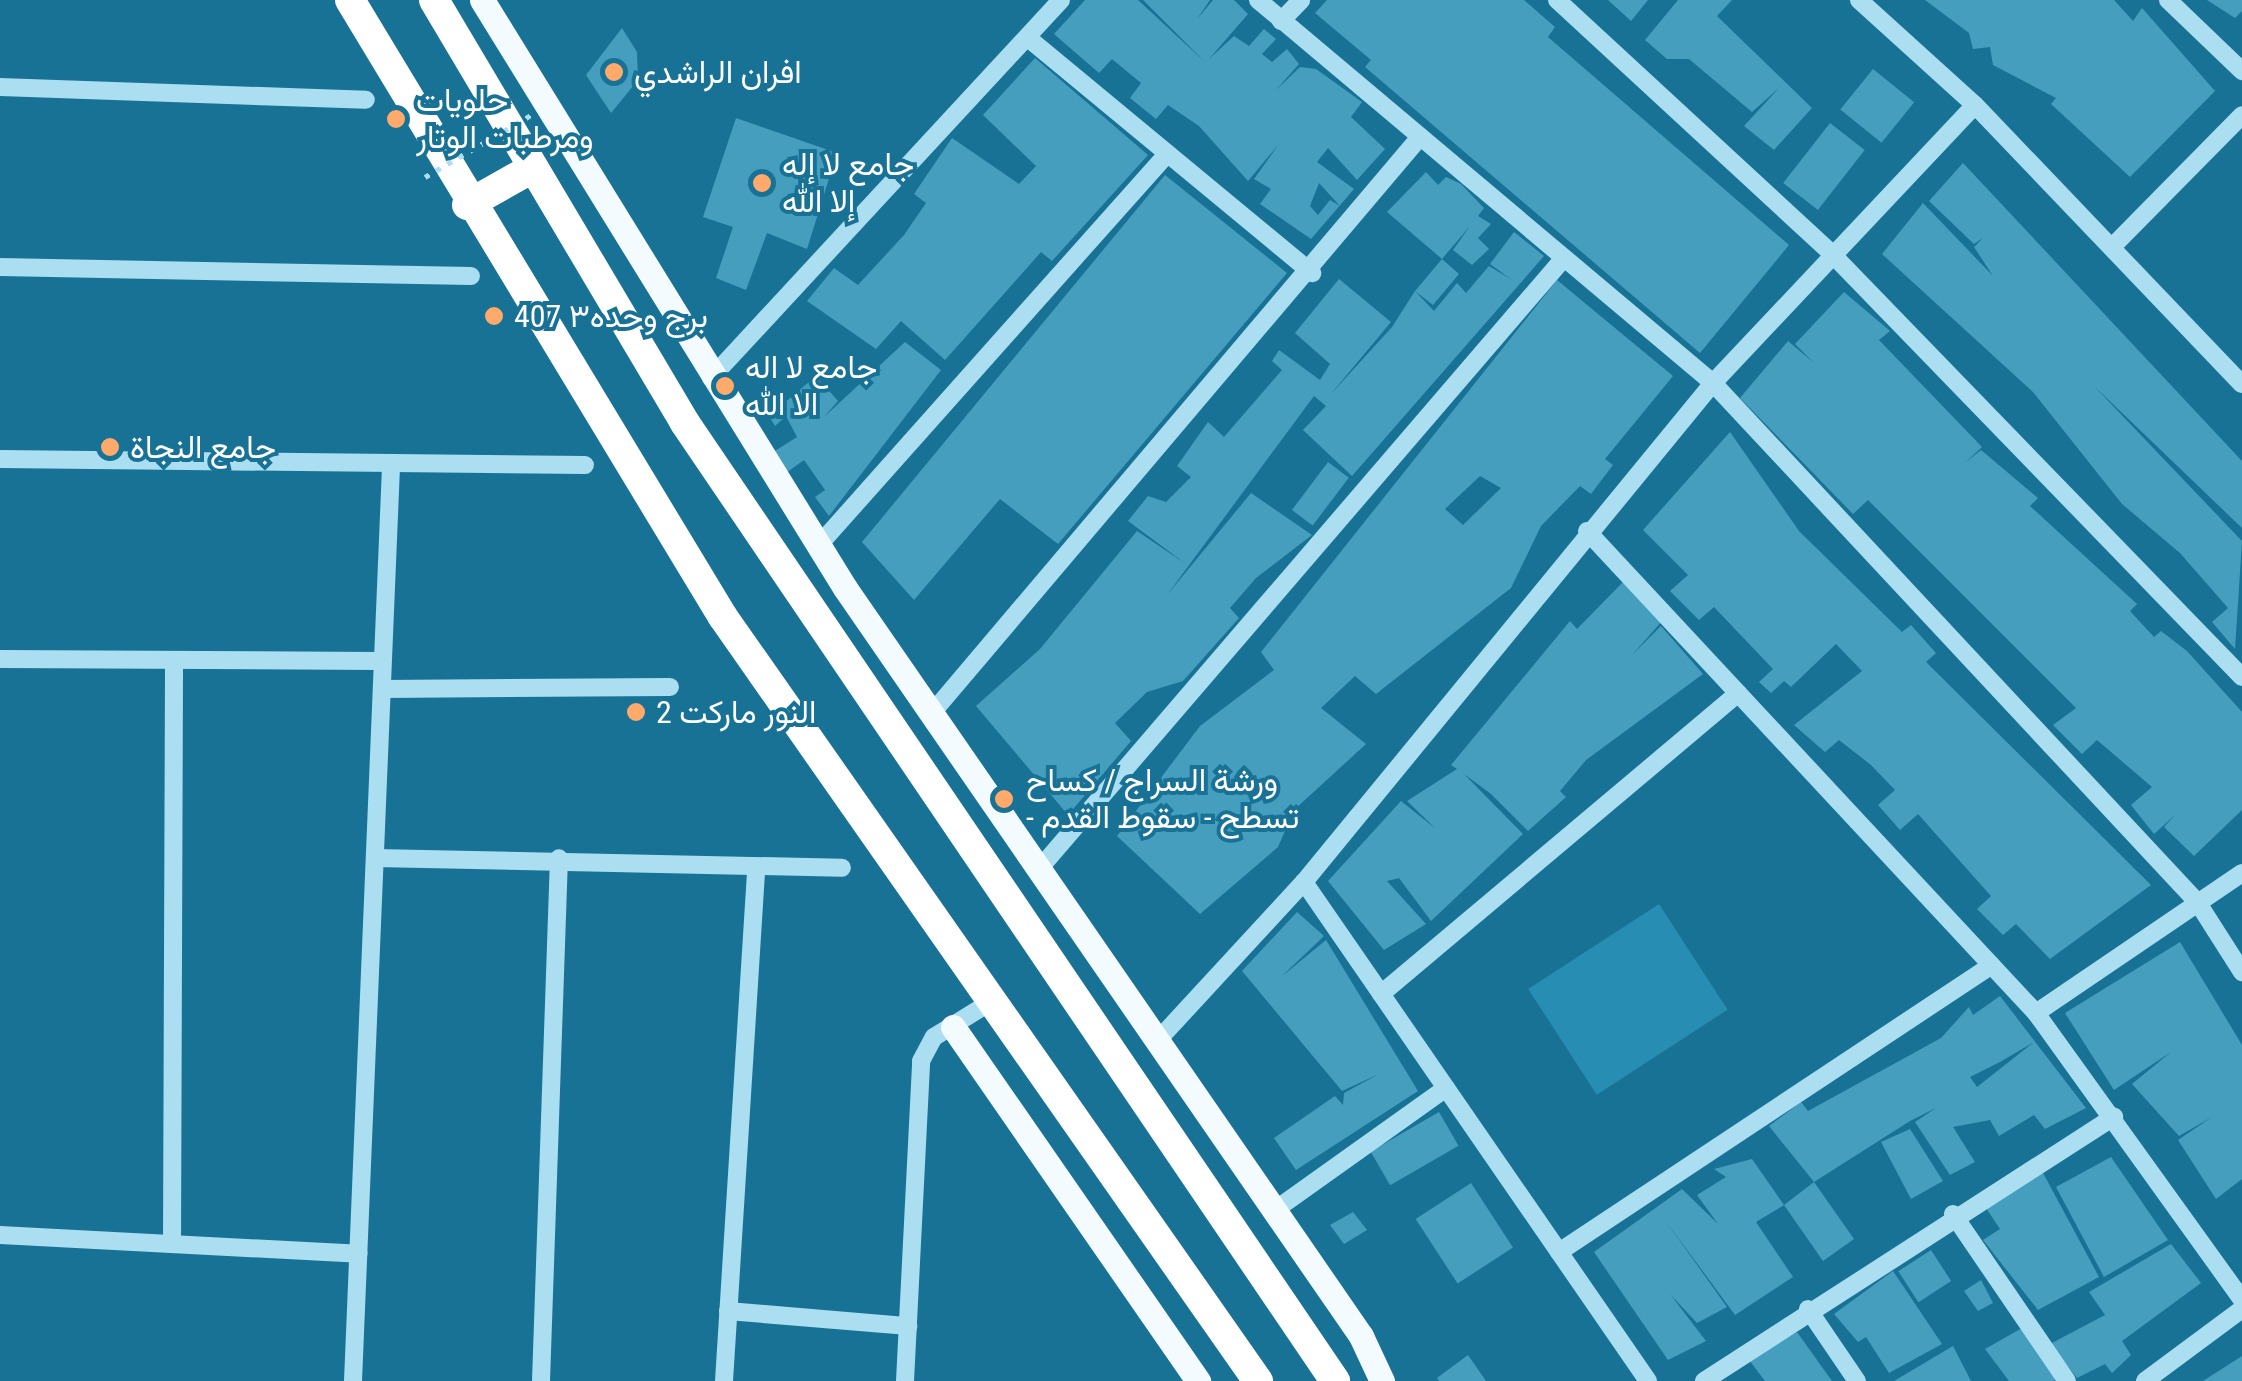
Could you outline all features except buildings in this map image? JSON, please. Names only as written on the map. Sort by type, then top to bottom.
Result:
[{"type":"highway","points":[[350,0],[468,205],[724,617],[1258,1381]]},
{"type":"highway","points":[[434,0],[531,169],[800,596],[1335,1381]]},
{"type":"highway","points":[[468,205],[531,169]]},
{"type":"main road","points":[[482,0],[711,378],[818,546],[1361,1336],[1382,1381]]},
{"type":"main road","points":[[953,1027],[1198,1381]]},
{"type":"street","points":[[711,378],[1061,0]]},
{"type":"street","points":[[1258,0],[1713,384],[2198,904],[2242,972]]},
{"type":"street","points":[[1281,21],[1301,0]]},
{"type":"street","points":[[1557,0],[1832,254],[2242,677]]},
{"type":"street","points":[[1859,0],[1975,106],[2242,384]]},
{"type":"street","points":[[2168,0],[2242,71]]},
{"type":"street","points":[[1028,38],[1312,273]]},
{"type":"street","points":[[0,87],[366,100]]},
{"type":"street","points":[[1159,1039],[1304,882],[1587,531],[1713,384],[1975,106]]},
{"type":"street","points":[[2112,247],[2242,114]]},
{"type":"street","points":[[932,713],[1312,273],[1420,137]]},
{"type":"street","points":[[818,546],[1167,154]]},
{"type":"street","points":[[1040,868],[1564,258]]},
{"type":"street","points":[[0,268],[470,276]]},
{"type":"street","points":[[0,459],[585,465]]},
{"type":"street","points":[[353,1381],[382,689],[378,661],[391,466]]},
{"type":"street","points":[[1587,531],[2036,1013],[2114,1116],[2242,1300]]},
{"type":"street","points":[[0,659],[378,661]]},
{"type":"street","points":[[172,1244],[174,662]]},
{"type":"street","points":[[382,689],[670,687]]},
{"type":"street","points":[[1381,994],[1738,693]]},
{"type":"street","points":[[375,858],[560,858],[756,873],[842,868]]},
{"type":"street","points":[[542,1381],[560,858]]},
{"type":"street","points":[[724,1381],[756,873]]},
{"type":"street","points":[[2036,1013],[2242,873]]},
{"type":"street","points":[[1304,882],[1648,1381]]},
{"type":"street","points":[[1559,1252],[1992,966]]},
{"type":"street","points":[[905,1381],[921,1061],[953,1027],[992,1001]]},
{"type":"street","points":[[1275,1210],[1446,1088]]},
{"type":"street","points":[[1704,1381],[1953,1214],[2114,1116]]},
{"type":"street","points":[[1953,1214],[2067,1381]]},
{"type":"street","points":[[0,1235],[358,1254]]},
{"type":"street","points":[[1808,1309],[1857,1381]]},
{"type":"street","points":[[2145,1381],[2242,1309]]},
{"type":"street","points":[[728,1312],[908,1326]]},
{"type":"street","points":[[1361,1336],[1392,1381]]},
{"type":"path","points":[[425,178],[533,114]]},
{"type":"shaded area","points":[[1659,904],[1728,1010],[1597,1095],[1528,989]]},
{"type":"place","name":"افران الراشدي","points":[[614,72]]},
{"type":"place","name":"حلويات ومرطبات الوتار","points":[[396,119]]},
{"type":"place","name":"جامع لا إله إلا الله","points":[[762,183]]},
{"type":"place","name":"برج وحده٣ 407","points":[[494,316]]},
{"type":"place","name":"جامع لا اله الا الله","points":[[725,386]]},
{"type":"place","name":"جامع النجاة","points":[[110,447]]},
{"type":"place","name":"النور ماركت 2","points":[[636,712]]},
{"type":"place","name":"ورشة السراج / كساح - تسطح - سقوط القدم","points":[[1004,799]]}]
